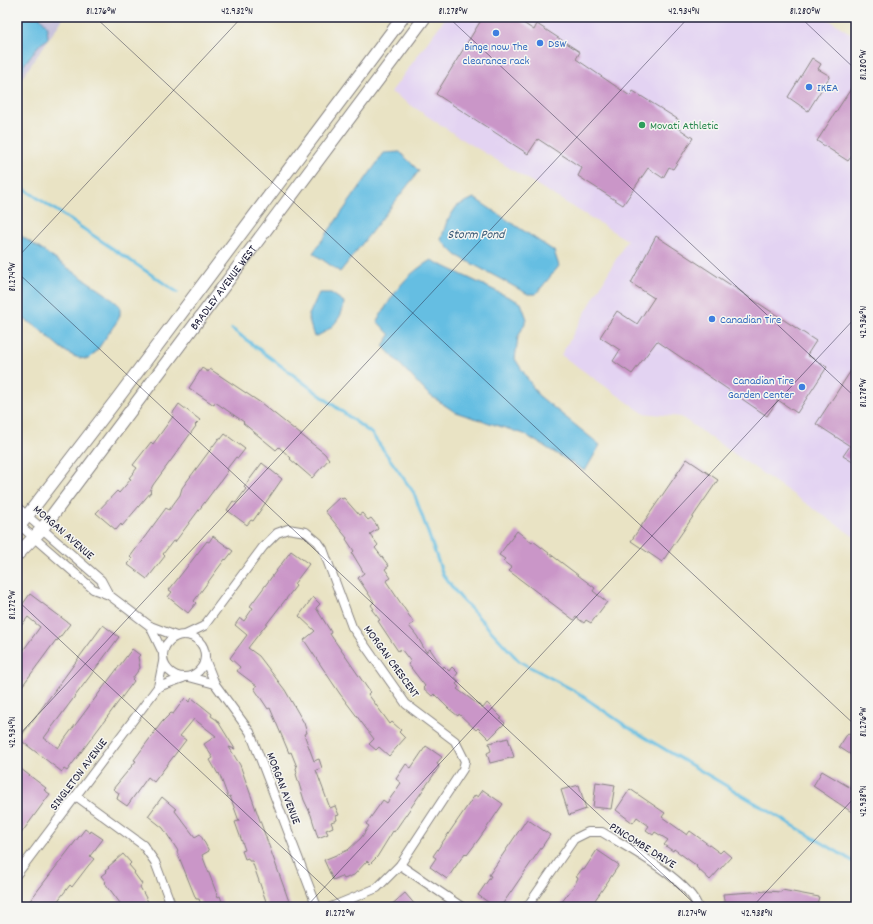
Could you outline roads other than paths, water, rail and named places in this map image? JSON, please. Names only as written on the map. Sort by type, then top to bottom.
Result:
[{"type":"main road","name":"BRADLEY AVENUE WEST","points":[[20,523],[403,17]]},
{"type":"main road","name":"BRADLEY AVENUE WEST","points":[[17,555],[38,534],[194,329],[425,17]]},
{"type":"street","name":"MORGAN AVENUE","points":[[17,507],[20,523],[38,534],[101,580],[109,595]]},
{"type":"street","name":"MORGAN AVENUE","points":[[20,523],[38,534],[93,589],[109,595],[150,626],[176,636]]},
{"type":"street","name":"MORGAN CRESCENT","points":[[185,635],[204,626],[271,538],[288,529],[306,532],[324,549],[352,627],[406,704],[455,741],[465,761],[463,769],[400,864],[377,888],[331,907]]},
{"type":"street","name":"MORGAN AVENUE","points":[[150,626],[163,658]]},
{"type":"street","points":[[158,687],[200,671],[205,659],[203,647],[204,626]]},
{"type":"street","points":[[203,647],[198,640],[185,635],[176,636],[167,643],[163,658],[169,671],[173,675],[215,684]]},
{"type":"street","name":"SINGLETON AVENUE","points":[[17,874],[158,687],[163,658]]},
{"type":"street","name":"MORGAN AVENUE","points":[[205,659],[215,684],[250,732],[318,907]]},
{"type":"street","points":[[76,796],[143,845],[155,862],[172,907]]},
{"type":"street","name":"PINCOMBE DRIVE","points":[[527,907],[574,840],[588,832],[602,832],[676,880],[689,891],[698,907]]},
{"type":"street","points":[[400,864],[462,907]]},
{"type":"water","points":[[17,17],[40,17],[47,26],[48,39],[39,45],[23,66],[17,61]]},
{"type":"water","points":[[400,152],[419,171],[340,272],[313,253],[384,153]]},
{"type":"water","name":"Storm Pond","points":[[474,198],[554,251],[559,266],[536,294],[528,294],[456,255],[441,240],[447,221],[457,206]]},
{"type":"water","points":[[17,233],[106,294],[120,306],[120,315],[118,320],[95,353],[89,359],[79,358],[69,354],[36,326],[17,317]]},
{"type":"water","points":[[431,260],[521,303],[527,319],[518,337],[515,359],[538,395],[600,445],[585,471],[524,434],[455,412],[428,394],[383,346],[390,335],[377,321],[394,294],[406,280],[421,266]]},
{"type":"water","points":[[319,293],[331,293],[344,302],[341,314],[334,324],[325,332],[314,337],[308,317]]},
{"type":"waterway","points":[[17,77],[23,66]]},
{"type":"waterway","points":[[17,184],[177,292]]},
{"type":"waterway","points":[[232,329],[372,434],[414,493],[443,575],[459,596],[519,661],[575,691],[629,728],[856,863]]},
{"type":"place","name":"Binge now The clearance rack","points":[[496,33]]},
{"type":"place","name":"DSW","points":[[540,43]]},
{"type":"place","name":"IKEA","points":[[809,87]]},
{"type":"place","name":"Movati Athletic","points":[[642,125]]},
{"type":"place","name":"Canadian Tire","points":[[712,319]]},
{"type":"place","name":"Canadian Tire Garden Center","points":[[802,387]]}]
